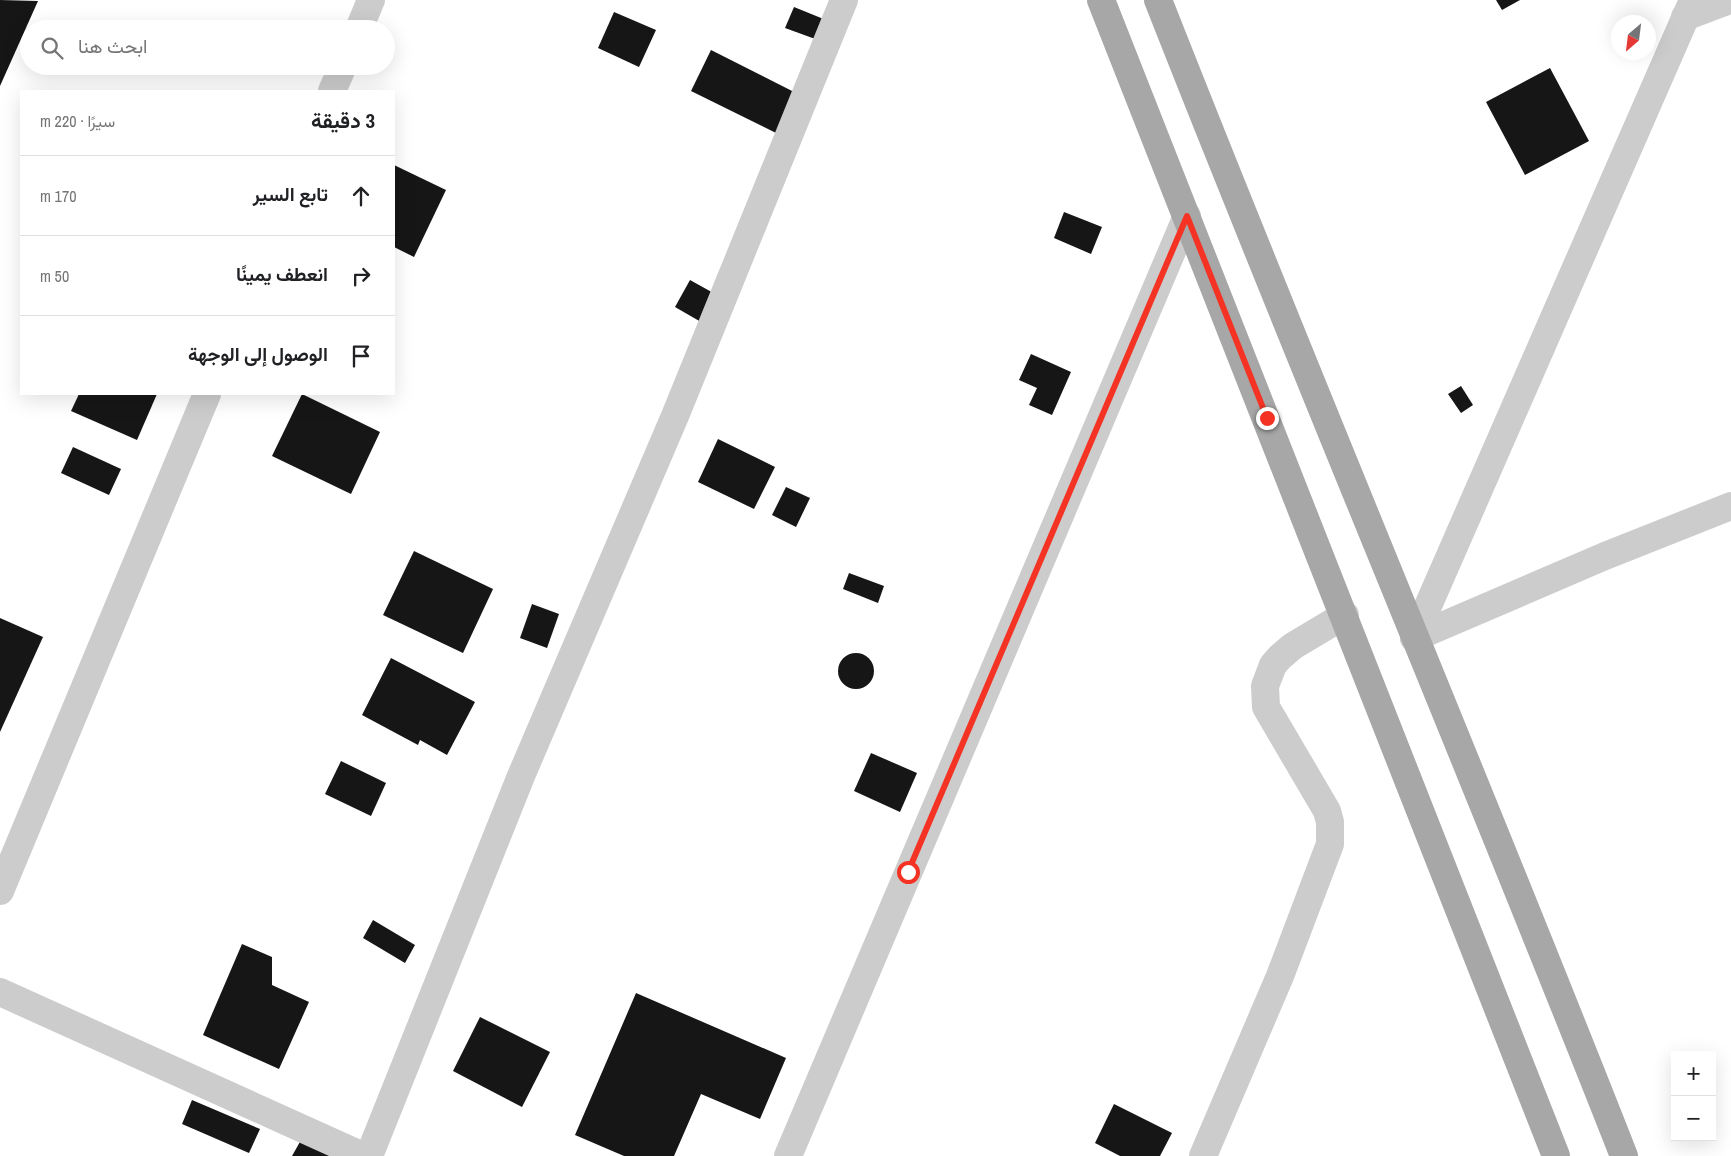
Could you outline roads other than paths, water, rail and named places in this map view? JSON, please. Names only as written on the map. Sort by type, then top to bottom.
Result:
[{"type":"main road","points":[[1101,0],[1556,1156]]},
{"type":"main road","points":[[1158,0],[1414,638],[1550,966],[1624,1156]]},
{"type":"street","points":[[363,20],[371,0]]},
{"type":"street","points":[[369,1156],[521,776],[675,416],[844,0]]},
{"type":"street","points":[[1414,638],[1689,8],[1730,0]]},
{"type":"street","points":[[332,90],[339,75]]},
{"type":"street","points":[[788,1156],[1187,216]]},
{"type":"street","points":[[1,887],[207,395]]},
{"type":"street","points":[[1414,638],[1605,556],[1731,506]]},
{"type":"street","points":[[1203,1156],[1280,976],[1330,844],[1331,833],[1328,811],[1266,707],[1265,686],[1273,665],[1280,657],[1293,646],[1344,615]]},
{"type":"street","points":[[0,992],[363,1156]]}]
